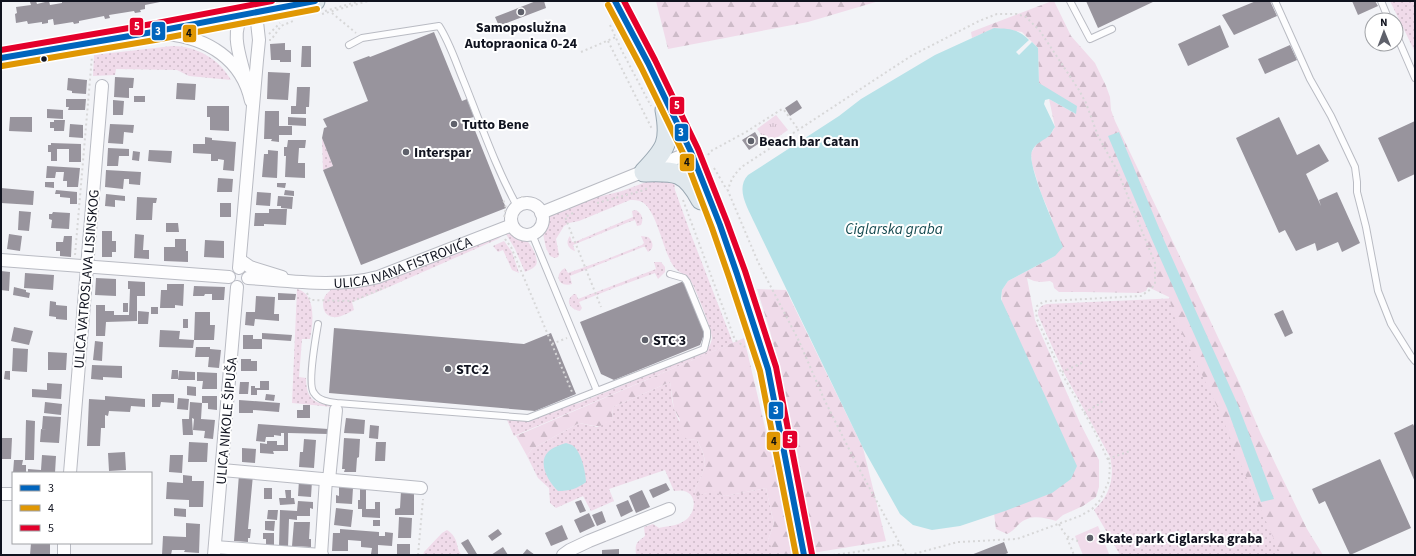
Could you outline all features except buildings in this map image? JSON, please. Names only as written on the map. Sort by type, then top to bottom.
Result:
[{"type":"main road","points":[[616,1],[661,91],[699,155],[720,225],[768,369],[804,555]]},
{"type":"main road","points":[[1,58],[250,14],[324,9]]},
{"type":"main road","points":[[648,178],[667,139],[667,122],[661,91]]},
{"type":"main road","points":[[648,178],[666,171],[674,172],[684,177],[690,182],[706,209],[720,225]]},
{"type":"street","points":[[229,277],[239,264],[258,40],[250,14],[238,23],[237,35],[252,108]]},
{"type":"street","points":[[153,32],[183,36],[206,43],[233,64],[247,85]]},
{"type":"street","name":"ULICA VATROSLAVA LISINSKOG","points":[[70,472],[102,86]]},
{"type":"street","points":[[543,208],[540,227],[532,234],[524,235],[517,232],[512,225],[511,215],[514,201],[521,204],[531,204],[539,209],[648,178],[699,155]]},
{"type":"street","name":"ULICA IVANA FISTROVIĆA","points":[[248,278],[290,281],[348,282],[367,280],[503,234],[512,225]]},
{"type":"street","points":[[1,260],[229,277]]},
{"type":"street","points":[[229,277],[232,285],[237,287],[244,286],[248,282],[247,272],[239,264]]},
{"type":"street","name":"ULICA IVANA FISTROVIĆA","points":[[239,264],[268,271],[290,281]]},
{"type":"street","name":"ULICA NIKOLE ŠIPUŠA","points":[[215,551],[237,287]]},
{"type":"street","points":[[215,551],[322,555],[328,480],[336,410]]},
{"type":"street","points":[[222,470],[421,488]]},
{"type":"street","points":[[1,494],[12,494]]},
{"type":"street","points":[[563,555],[589,540],[669,509]]},
{"type":"street","points":[[64,544],[64,555]]},
{"type":"lane","points":[[1070,1],[1090,39],[1112,30]]},
{"type":"lane","points":[[1275,1],[1310,79],[1331,116],[1355,167],[1357,192],[1366,227],[1378,291],[1391,324],[1415,361]]},
{"type":"lane","points":[[1380,1],[1385,12]]},
{"type":"lane","points":[[349,45],[362,38],[439,26],[451,51],[495,162],[514,201]]},
{"type":"lane","points":[[1404,52],[1415,78]]},
{"type":"lane","points":[[532,234],[597,391]]},
{"type":"lane","points":[[318,324],[312,369],[312,386],[314,394],[325,401],[528,418],[704,349],[707,331],[687,282],[684,278],[670,274]]},
{"type":"path","points":[[324,9],[368,1]]},
{"type":"path","points":[[324,9],[362,38]]},
{"type":"path","points":[[728,191],[730,183],[738,170],[799,129],[895,66],[979,21],[997,14],[1017,14],[1026,17],[1033,23],[1046,38],[1086,103],[1098,136],[1118,172],[1155,262],[1156,284],[1151,290],[1141,296],[1048,301],[1037,306],[1036,311],[1037,319],[1061,372],[1108,459],[1110,464],[1110,475],[1107,486],[1100,500],[1092,509],[1080,516],[1017,539],[958,542],[910,555]]},
{"type":"path","points":[[266,40],[271,40],[282,26],[291,21],[298,20]]},
{"type":"path","points":[[581,52],[616,37],[622,52],[653,109]]},
{"type":"path","points":[[608,41],[655,135]]},
{"type":"path","points":[[74,265],[92,53]]},
{"type":"path","points":[[699,155],[711,151],[740,136],[782,109],[799,129]]},
{"type":"path","points":[[710,162],[728,191],[751,247],[799,340],[830,412],[906,555]]},
{"type":"path","points":[[591,206],[641,191],[648,178]]},
{"type":"path","points":[[543,208],[528,198],[517,194],[514,201],[503,199],[506,208],[504,218],[497,224],[511,247],[576,400]]},
{"type":"path","points":[[681,195],[735,340],[747,348]]},
{"type":"path","points":[[578,211],[565,217],[600,307]]},
{"type":"path","points":[[498,242],[503,234]]},
{"type":"path","points":[[304,290],[310,300],[352,300],[389,286]]},
{"type":"path","points":[[552,344],[573,335]]},
{"type":"path","points":[[1061,372],[1084,362]]},
{"type":"path","points":[[1084,413],[1101,403],[1103,399]]},
{"type":"path","points":[[1108,459],[1130,451]]},
{"type":"path","points":[[418,555],[423,500],[421,488]]},
{"type":"path","points":[[1059,524],[1067,537],[1074,555]]},
{"type":"path","points":[[1067,537],[1078,541]]},
{"type":"path","points":[[833,555],[900,544]]},
{"type":"green space","points":[[656,1],[879,1],[808,22],[668,49]]},
{"type":"green space","points":[[1054,1],[1071,36],[1095,63],[1110,97],[1111,110],[1115,121],[1238,380],[1260,432],[1307,529],[1323,555],[1281,555],[1240,463],[1222,417],[1174,316],[1169,297],[1148,287],[1146,291],[1140,293],[1059,292],[1054,288],[1053,283],[1050,281],[1041,282],[1027,278],[1035,320],[1080,423],[1099,460],[1099,487],[1096,497],[1083,506],[1063,515],[1056,521],[1037,517],[1023,521],[1007,534],[996,529],[994,513],[1002,290],[1008,281],[1055,256],[1052,219],[1041,193],[1032,164],[1031,153],[1037,143],[1050,135],[1055,127],[1049,99],[1076,114],[1039,83],[1038,48],[1022,32],[995,28],[972,38],[971,32]]},
{"type":"green space","points":[[1390,1],[1415,1],[1415,52],[1404,30],[1404,12],[1395,12]]},
{"type":"green space","points":[[172,46],[190,48],[206,55],[220,66],[231,80],[189,76],[177,70],[116,69],[115,75],[93,76],[94,55]]},
{"type":"green space","points":[[776,115],[788,130],[768,144],[757,129]]},
{"type":"green space","points":[[322,138],[333,166],[323,170]]},
{"type":"green space","points":[[657,178],[674,181],[675,190],[690,232],[733,343],[514,436],[507,420],[529,421],[565,406],[579,403],[702,353],[710,345],[712,338],[711,333],[695,290],[689,278],[674,267],[666,252],[652,213],[642,202],[638,200],[630,200],[564,226],[556,239],[559,255],[558,257],[555,258],[550,256],[546,248],[543,234],[545,223],[550,215],[594,198],[622,191]]},
{"type":"green space","points":[[636,210],[642,216],[641,225],[637,226],[635,220],[573,245],[575,251],[569,247],[568,238],[570,236],[572,242],[577,241],[633,217],[632,211]]},
{"type":"green space","points":[[506,234],[520,237],[529,243],[537,259],[534,268],[525,272],[515,249]]},
{"type":"green space","points":[[500,235],[501,237],[498,239],[352,302],[354,310],[344,315],[333,317],[325,312],[323,303],[325,296],[334,287]]},
{"type":"green space","points":[[641,236],[648,237],[652,242],[652,249],[648,252],[645,247],[643,247],[570,276],[572,284],[567,285],[561,283],[559,280],[559,274],[565,268],[568,273],[642,245],[644,243]]},
{"type":"green space","points":[[504,241],[512,252],[519,273],[512,270],[503,250],[498,252],[493,246]]},
{"type":"green space","points":[[654,262],[661,262],[665,267],[665,272],[658,279],[655,273],[579,302],[582,308],[580,311],[571,307],[569,299],[574,294],[576,294],[578,299],[656,269]]},
{"type":"green space","points":[[297,289],[308,297],[312,310],[310,339],[302,339],[299,377],[306,378],[307,390],[312,399],[326,405],[333,405],[333,407],[292,403]]},
{"type":"green space","points":[[757,289],[786,290],[863,448],[886,541],[812,553],[796,444],[770,331]]},
{"type":"green space","points":[[1179,298],[1291,555],[1120,555],[1094,510],[1104,499],[1110,486],[1112,472],[1110,457],[1064,373],[1038,315],[1038,311],[1041,307],[1047,304]]},
{"type":"green space","points":[[744,338],[795,555],[781,555],[773,551],[768,540],[774,524],[766,488],[725,496],[716,493],[707,493],[697,496],[694,491],[703,471],[705,461],[704,455],[697,440],[687,439],[680,434],[677,426],[680,420],[674,409],[670,382],[613,407],[612,420],[607,423],[596,426],[579,423],[532,449],[527,456],[516,436]]},
{"type":"green space","points":[[670,382],[674,408],[687,439],[697,440],[704,455],[705,461],[703,471],[694,491],[697,495],[717,493],[725,496],[766,488],[774,524],[768,540],[781,555],[636,555],[637,544],[645,536],[644,527],[653,524],[659,528],[678,524],[688,518],[693,510],[694,505],[692,497],[689,493],[684,491],[674,491],[665,470],[609,489],[614,501],[591,511],[583,496],[556,508],[550,503],[549,488],[538,478],[527,456],[532,449],[579,423],[597,427],[612,420],[613,407]]},
{"type":"green space","name":"Skate park Ciglarska graba","points":[[1098,526],[1109,554],[1083,555],[1075,536]]},
{"type":"green space","points":[[447,530],[454,536],[462,555],[423,555],[424,552],[442,533]]},
{"type":"water","name":"Ciglarska graba","points":[[994,28],[1017,31],[1029,40],[1016,52],[1019,55],[1032,42],[1038,48],[1039,83],[1077,106],[1076,114],[1049,99],[1045,100],[1044,104],[1055,127],[1048,137],[1034,148],[1031,158],[1033,170],[1043,198],[1063,247],[1055,256],[1008,281],[1002,290],[1001,299],[1077,466],[1071,479],[1052,493],[960,526],[932,530],[913,525],[900,514],[863,448],[749,212],[744,199],[743,186],[744,180],[748,175],[839,116],[861,99],[935,55]]},
{"type":"water","points":[[1119,132],[1164,240],[1238,405],[1274,499],[1261,502],[1227,408],[1153,242],[1108,136]]},
{"type":"water","points":[[566,443],[572,445],[578,452],[584,468],[586,482],[573,489],[558,491],[548,478],[544,467],[544,462],[545,457],[550,450]]},
{"type":"transit line","name":"5","points":[[1,50],[152,24],[272,1]]},
{"type":"transit line","name":"3","points":[[1,58],[153,32],[315,1]]},
{"type":"transit line","name":"3","points":[[615,1],[648,63],[691,152],[720,225],[737,274],[768,369],[804,555]]},
{"type":"transit line","name":"5","points":[[624,1],[655,60],[698,149],[745,271],[776,367],[812,554]]},
{"type":"transit line","name":"4","points":[[608,5],[641,67],[684,155],[729,277],[760,371],[796,555]]},
{"type":"transit line","name":"4","points":[[2,66],[155,40],[317,9]]},
{"type":"place","name":"Samoposlužna Autopraonica 0-24","points":[[521,12]]},
{"type":"place","name":"Tutto Bene","points":[[454,124]]},
{"type":"place","name":"Beach bar Catan","points":[[751,141]]},
{"type":"place","name":"Interspar","points":[[406,152]]},
{"type":"place","name":"STC 3","points":[[645,340]]},
{"type":"place","name":"STC 2","points":[[448,369]]},
{"type":"place","name":"Skate park Ciglarska graba","points":[[1090,538]]}]
